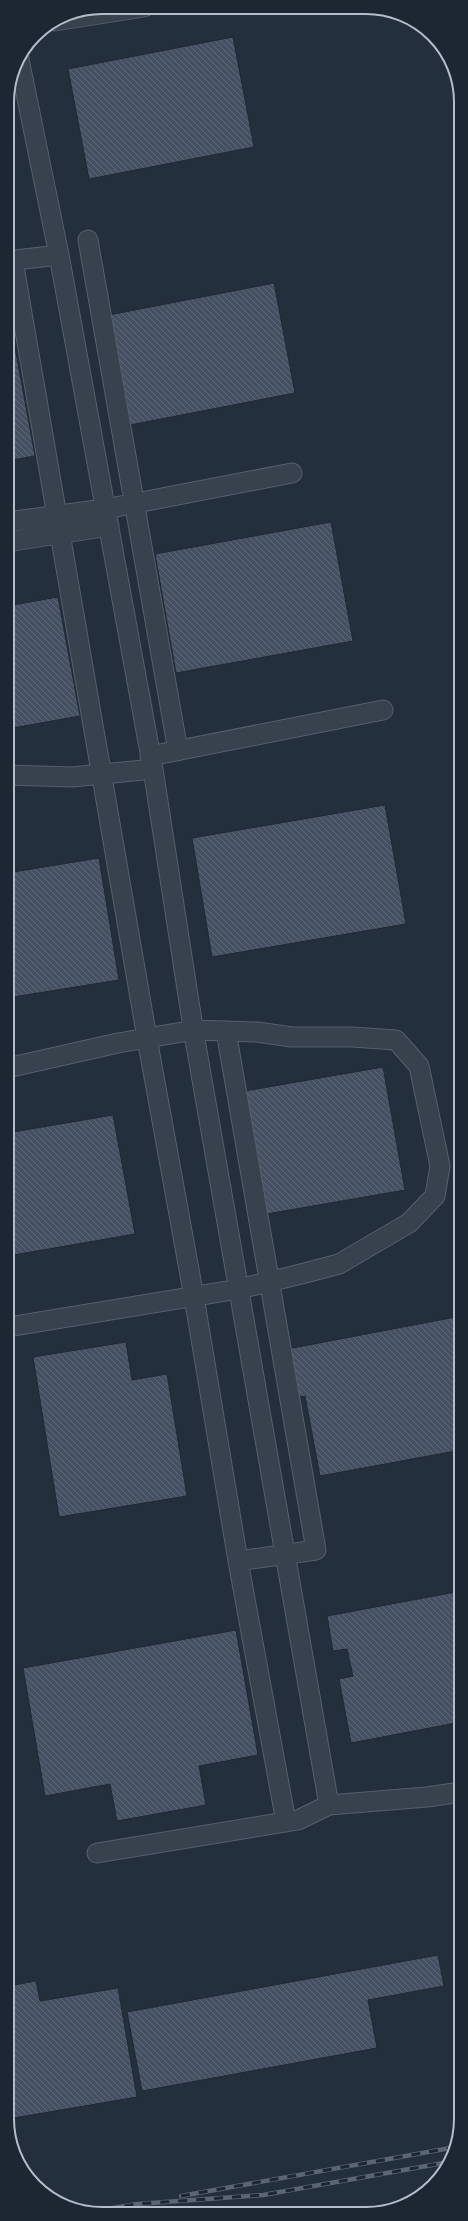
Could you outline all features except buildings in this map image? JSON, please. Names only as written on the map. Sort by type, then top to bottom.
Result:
[{"type":"lane","points":[[83,17],[96,15]]},
{"type":"lane","points":[[20,70],[59,255],[152,763],[194,1030],[329,1805]]},
{"type":"lane","points":[[88,240],[178,751]]},
{"type":"lane","points":[[14,261],[59,255]]},
{"type":"lane","points":[[14,283],[194,1297],[238,1561],[286,1822]]},
{"type":"lane","points":[[14,540],[58,525],[107,517],[134,503],[292,473]]},
{"type":"lane","points":[[14,522],[58,525]]},
{"type":"lane","points":[[14,775],[72,777],[102,774],[152,763],[178,751],[383,710]]},
{"type":"lane","points":[[14,1067],[147,1038],[194,1030],[257,1032],[292,1037],[352,1037],[396,1040],[419,1066],[440,1166],[435,1196],[409,1223],[339,1264],[239,1289],[14,1326]]},
{"type":"lane","points":[[226,1031],[316,1550],[238,1561]]},
{"type":"lane","points":[[97,1853],[298,1820],[329,1805],[427,1797],[454,1793]]},
{"type":"railway","points":[[181,2196],[449,2148]]},
{"type":"railway","points":[[119,2207],[137,2204],[263,2195],[442,2163]]}]
